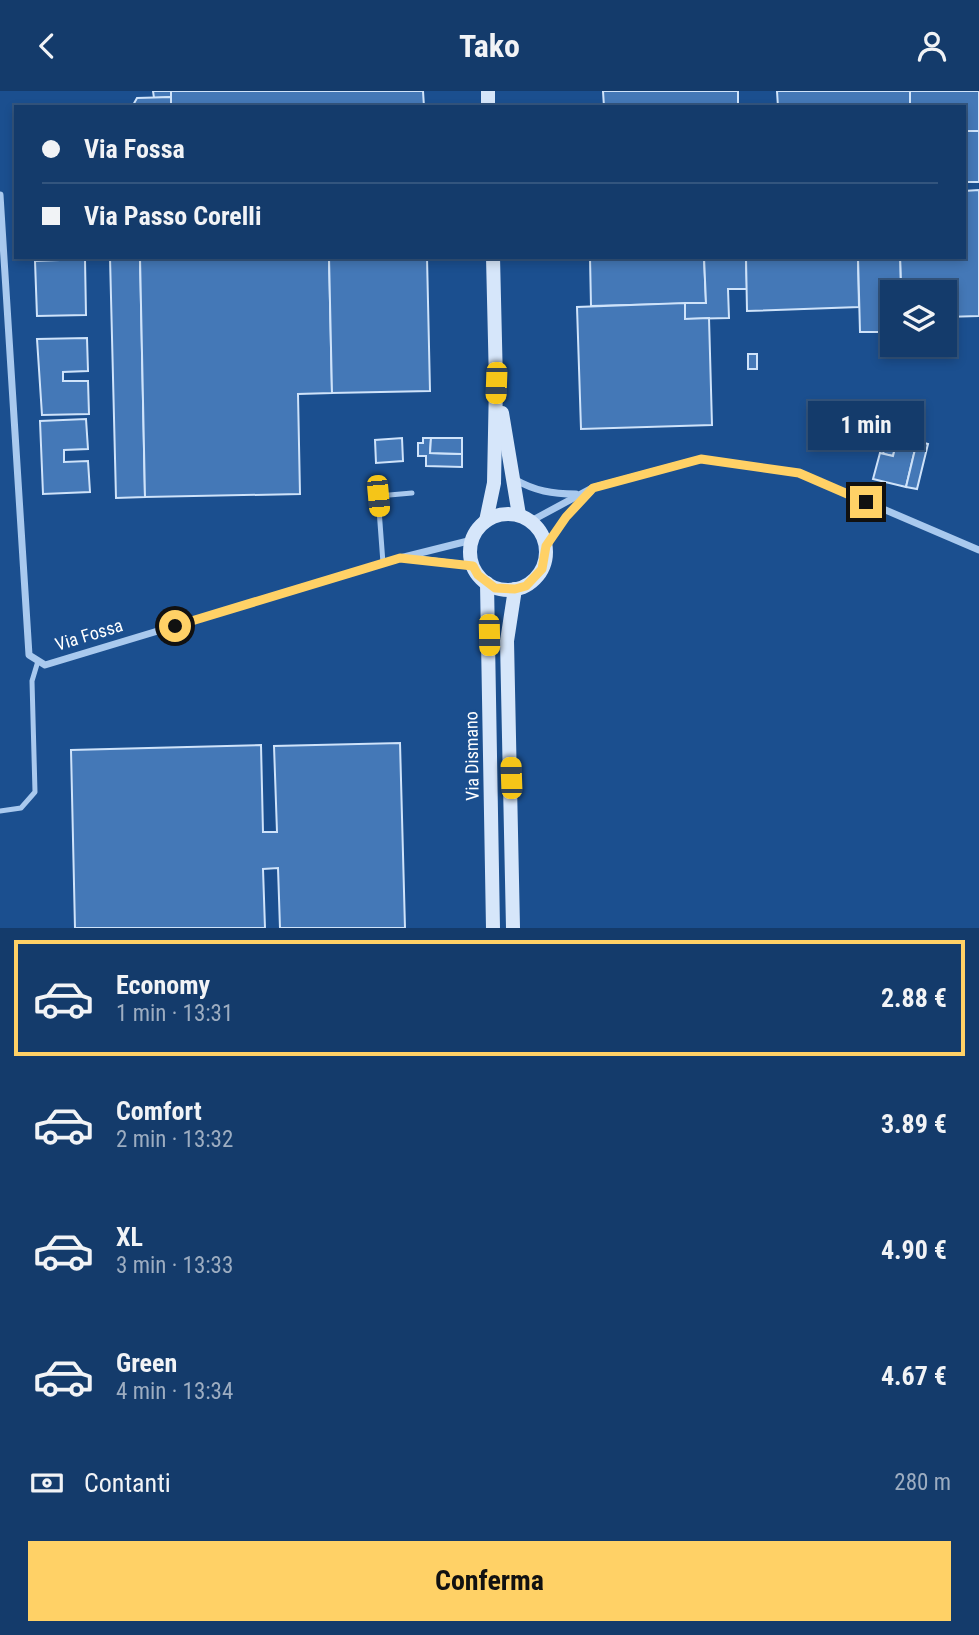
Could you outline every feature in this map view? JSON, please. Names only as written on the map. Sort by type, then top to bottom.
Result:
[{"type":"main road","points":[[493,259],[496,383],[494,483],[486,521],[472,540],[473,566],[487,583],[495,588],[515,589],[536,579],[546,558],[546,546],[543,537],[525,518],[513,479],[496,383]]},
{"type":"main road","points":[[486,521],[496,516],[525,518]]},
{"type":"main road","name":"Via Dismano","points":[[487,583],[493,928]]},
{"type":"main road","points":[[513,928],[507,641],[515,589]]},
{"type":"street","name":"Via Fossa","points":[[0,195],[29,655],[46,665],[400,558],[472,540]]},
{"type":"street","points":[[525,518],[593,488],[701,459],[799,473],[979,550]]},
{"type":"street","points":[[513,479],[533,490],[550,494],[580,494]]},
{"type":"street","points":[[546,546],[566,517],[593,488]]},
{"type":"street","name":"Via Fossa","points":[[400,558],[473,566]]},
{"type":"lane","points":[[383,563],[378,496],[412,493]]},
{"type":"lane","points":[[0,811],[21,808],[36,792],[32,681],[38,660]]},
{"type":"building","points":[[153,91],[171,91],[171,97],[154,98]]},
{"type":"building","points":[[171,91],[423,91],[424,105],[171,105]]},
{"type":"building","points":[[603,91],[738,91],[738,105],[604,105]]},
{"type":"building","points":[[777,91],[910,91],[910,105],[778,105]]},
{"type":"building","points":[[910,91],[979,91],[979,131],[966,131],[966,105],[910,105]]},
{"type":"building","points":[[171,97],[171,105],[133,105],[137,98]]},
{"type":"building","points":[[966,131],[979,131],[979,182],[966,182]]},
{"type":"building","points":[[979,190],[979,316],[957,317],[957,280],[901,280],[900,259],[966,259],[966,191]]},
{"type":"building","points":[[85,259],[86,315],[37,316],[35,261]]},
{"type":"building","points":[[110,259],[140,259],[145,497],[116,498]]},
{"type":"building","points":[[140,259],[329,259],[332,393],[298,394],[300,494],[145,497]]},
{"type":"building","points":[[329,259],[427,259],[430,391],[332,393]]},
{"type":"building","points":[[590,259],[704,259],[706,303],[591,306]]},
{"type":"building","points":[[704,259],[746,259],[747,289],[728,289],[729,318],[685,319],[685,303],[706,303]]},
{"type":"building","points":[[746,259],[858,259],[859,307],[747,311]]},
{"type":"building","points":[[858,259],[900,259],[901,280],[880,280],[880,332],[860,332]]},
{"type":"building","points":[[685,303],[685,319],[709,318],[712,425],[581,429],[577,307]]},
{"type":"building","points":[[87,338],[88,371],[63,372],[63,381],[88,381],[89,414],[42,415],[37,339]]},
{"type":"building","points":[[748,354],[757,354],[757,369],[748,369]]},
{"type":"building","points":[[86,419],[88,449],[64,450],[64,462],[88,461],[90,492],[43,494],[40,421]]},
{"type":"building","points":[[888,434],[898,436],[893,456],[883,454]]},
{"type":"building","points":[[898,436],[917,441],[906,487],[873,479],[880,453],[893,456]]},
{"type":"building","points":[[402,438],[403,461],[376,463],[375,440]]},
{"type":"building","points":[[423,438],[431,438],[430,453],[462,454],[462,467],[426,466],[426,456],[418,456],[418,443],[423,443]]},
{"type":"building","points":[[431,438],[462,438],[462,454],[430,453]]},
{"type":"building","points":[[917,441],[928,444],[917,489],[906,487]]},
{"type":"building","points":[[400,743],[405,928],[280,928],[278,868],[263,869],[265,928],[75,928],[71,750],[261,745],[263,832],[277,832],[274,746]]},
{"type":"route","points":[[175,626],[400,558],[433,559],[473,566],[478,575],[495,588],[505,590],[526,586],[536,579],[542,569],[546,546],[566,517],[593,488],[701,459],[799,473],[866,502]]}]
